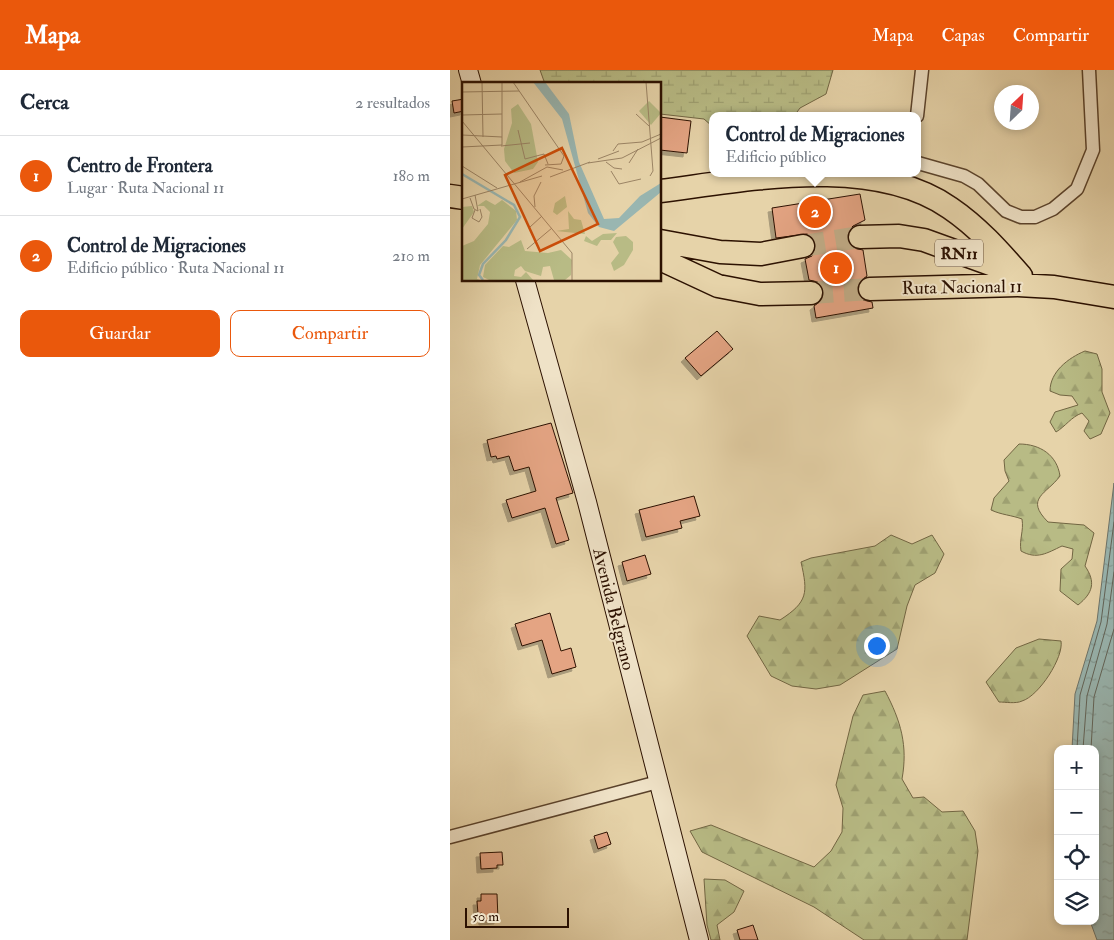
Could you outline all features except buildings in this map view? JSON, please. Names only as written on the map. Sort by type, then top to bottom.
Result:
[{"type":"highway","name":"Ruta Nacional 11","points":[[661,191],[792,177]]},
{"type":"highway","name":"Ruta Nacional 11","points":[[856,177],[881,180],[915,191],[948,206],[981,231],[1022,276]]},
{"type":"highway","name":"Ruta Nacional 11","points":[[860,237],[899,236],[924,240],[1054,287]]},
{"type":"highway","points":[[661,241],[720,252],[761,254],[802,246]]},
{"type":"highway","points":[[661,259],[718,286],[760,294],[811,293]]},
{"type":"highway","name":"Ruta Nacional 11","points":[[870,289],[1018,285],[1054,287],[1106,296]]},
{"type":"street","points":[[917,112],[922,70]]},
{"type":"street","points":[[921,164],[964,176],[978,184],[1006,211],[1021,217],[1035,217],[1053,209],[1077,189],[1094,150],[1089,70]]},
{"type":"street","name":"Avenida Belgrano","points":[[524,281],[587,502],[699,940]]},
{"type":"street","points":[[450,837],[658,782]]},
{"type":"green space","points":[[540,70],[833,70],[826,94],[800,108],[797,112],[709,112],[709,123],[704,119],[661,114],[661,82],[544,82]]},
{"type":"green space","points":[[1085,351],[1097,354],[1102,369],[1102,392],[1110,413],[1101,434],[1090,439],[1084,431],[1089,421],[1082,413],[1056,432],[1050,422],[1055,412],[1078,405],[1072,396],[1060,395],[1050,391],[1053,378],[1061,366]]},
{"type":"green space","points":[[1019,444],[1034,446],[1046,452],[1055,462],[1058,469],[1060,476],[1044,492],[1038,502],[1041,514],[1048,522],[1084,525],[1094,533],[1085,566],[1092,582],[1090,592],[1078,605],[1060,591],[1061,569],[1072,559],[1073,549],[1062,546],[1047,553],[1027,554],[1021,551],[1022,519],[991,510],[994,498],[1009,481],[1005,471],[1004,460]]},
{"type":"green space","points":[[891,535],[912,544],[932,535],[944,554],[935,573],[915,585],[907,606],[897,649],[840,685],[816,689],[792,686],[771,676],[747,636],[759,616],[780,620],[801,602],[804,596],[805,582],[801,562],[811,558],[875,546]]},
{"type":"green space","points":[[1039,639],[1061,641],[1059,656],[1049,675],[1029,698],[1017,702],[999,702],[986,682],[1016,648]]},
{"type":"green space","points":[[885,691],[902,734],[904,767],[902,779],[913,798],[924,797],[942,812],[963,811],[975,831],[978,851],[967,940],[864,940],[814,907],[702,852],[690,831],[711,825],[814,867],[831,851],[842,832],[843,808],[836,785],[853,716],[863,695]]},
{"type":"green space","points":[[704,879],[725,880],[744,891],[734,912],[717,925],[720,940],[711,940],[707,925]]},
{"type":"water","points":[[1114,483],[1114,940],[1097,940],[1091,925],[1099,925],[1099,745],[1072,745],[1075,694],[1097,621]]},
{"type":"tunnel","points":[[803,246],[860,237]]},
{"type":"tunnel","points":[[811,293],[870,289]]},
{"type":"place","name":"Control de Migraciones","points":[[815,212]]},
{"type":"place","name":"Centro de Frontera","points":[[836,268]]}]
